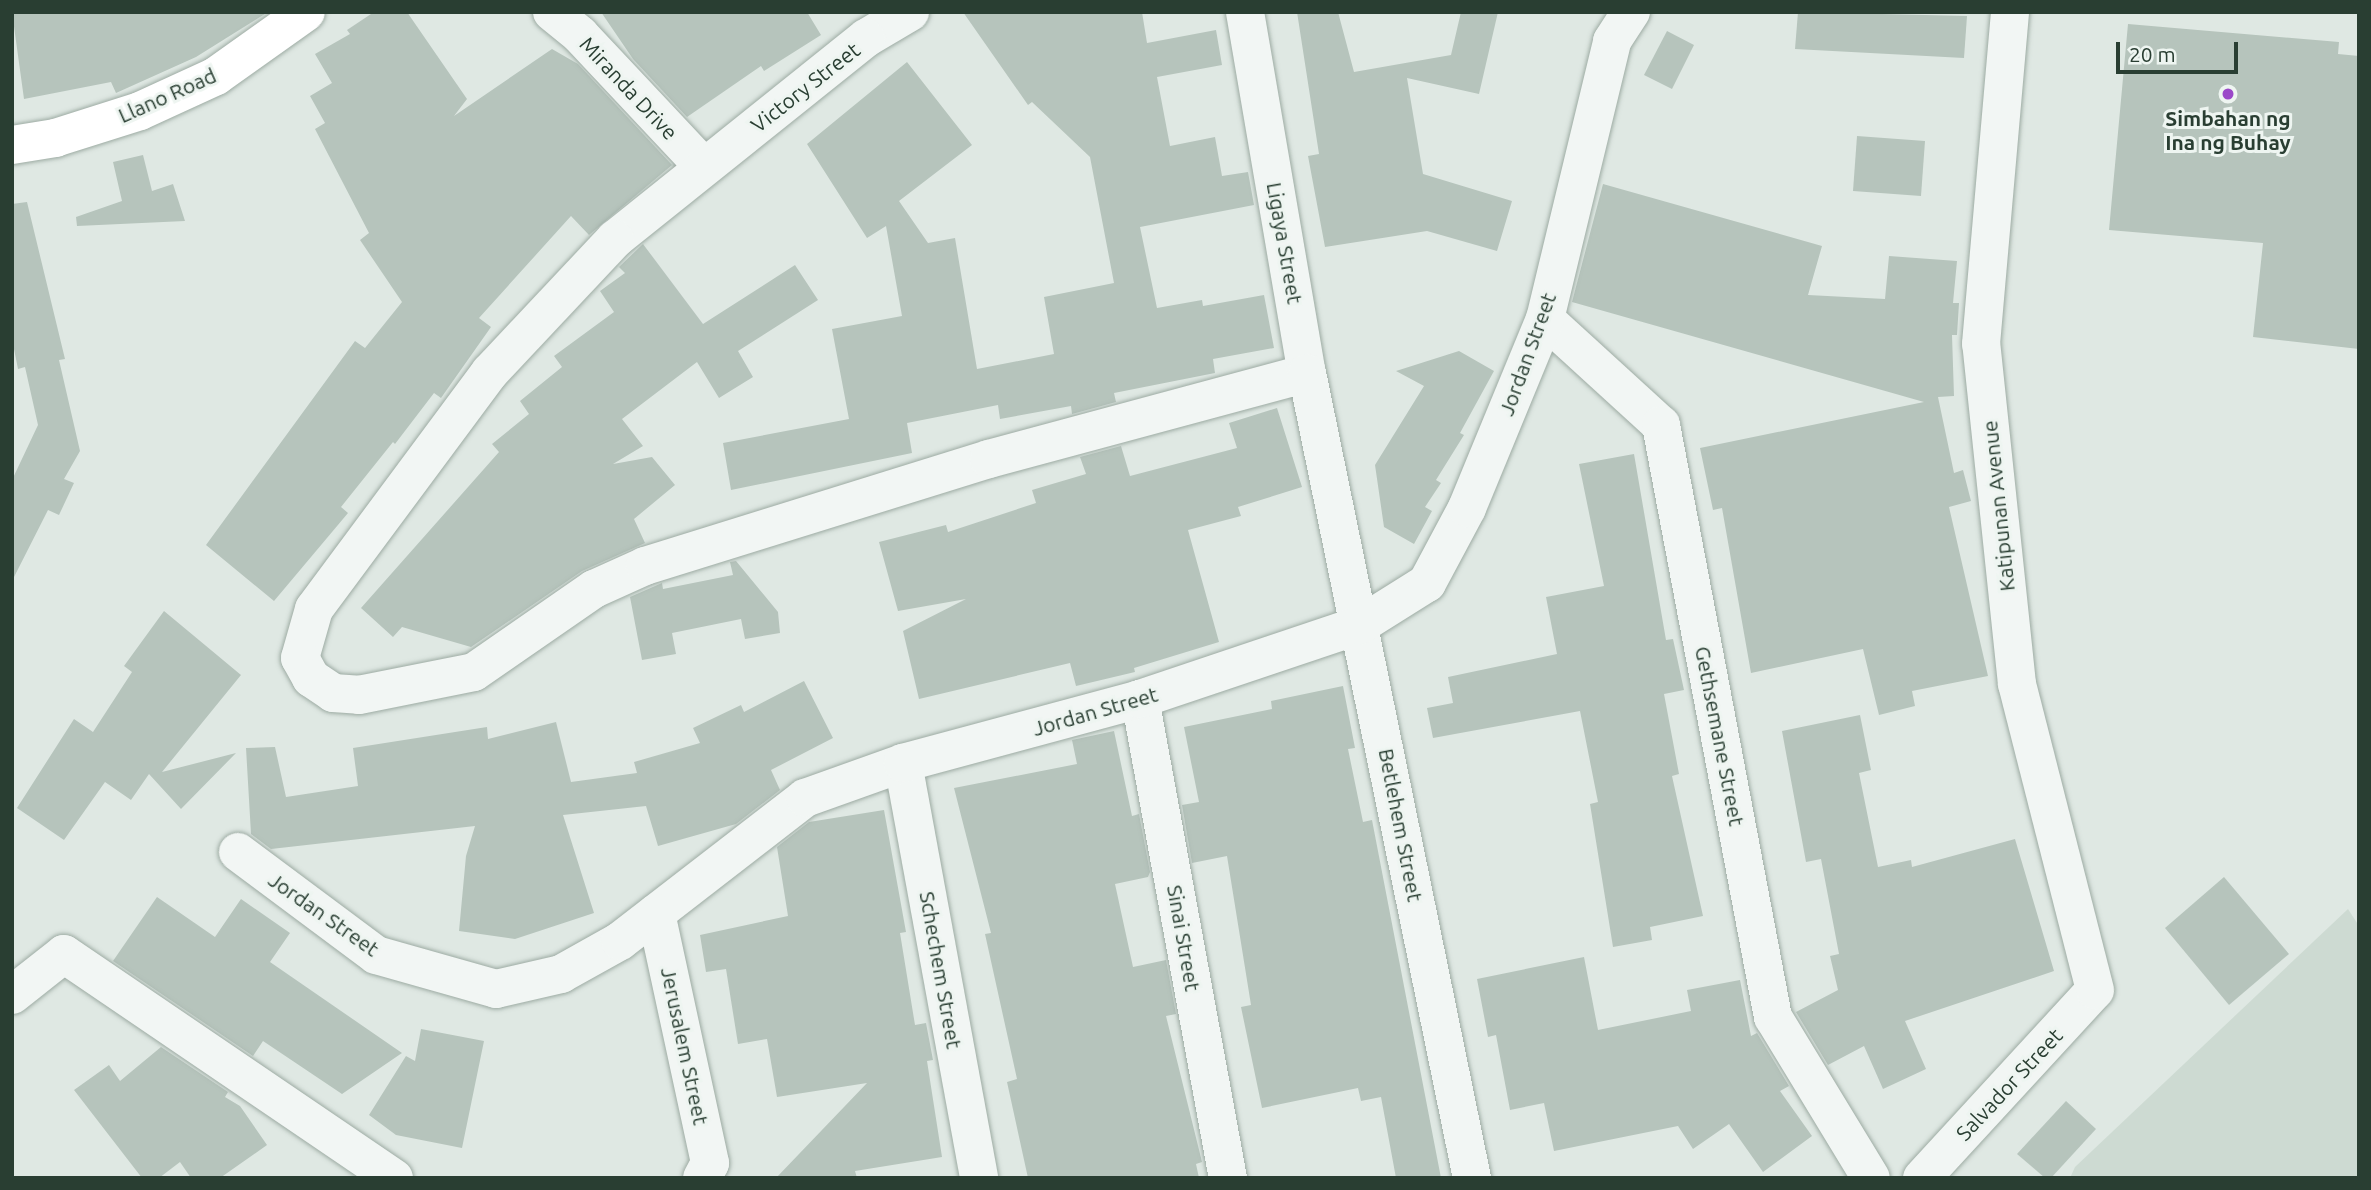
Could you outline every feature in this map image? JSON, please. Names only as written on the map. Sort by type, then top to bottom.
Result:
[{"type":"main road","name":"Llano Road","points":[[12,145],[55,138],[140,111],[216,76],[306,12]]},
{"type":"street","name":"Miranda Drive","points":[[552,12],[580,35],[703,166]]},
{"type":"street","name":"Victory Street","points":[[910,12],[866,38],[615,239],[490,372],[397,491],[314,609],[300,659],[311,678],[332,693],[359,695],[474,673],[594,589],[645,566],[989,459],[1307,373]]},
{"type":"street","name":"Ligaya Street","points":[[1245,12],[1307,373],[1329,473]]},
{"type":"street","name":"Jordan Street","points":[[238,852],[376,955],[496,989],[561,974],[620,941],[806,798],[903,763],[1140,699],[1360,625],[1427,583],[1467,508],[1545,319],[1612,41],[1631,12]]},
{"type":"street","name":"Katipunan Avenue","points":[[2010,12],[1981,344],[2017,684],[2095,990]]},
{"type":"street","name":"Gethsemane Street","points":[[1545,319],[1661,425],[1773,1017],[1871,1178]]},
{"type":"street","name":"Betlehem Street","points":[[1329,473],[1472,1178]]},
{"type":"street","name":"Sinai Street","points":[[1140,699],[1228,1178]]},
{"type":"street","name":"Schechem Street","points":[[903,763],[979,1178]]},
{"type":"street","name":"Jerusalem Street","points":[[656,913],[710,1163],[702,1178]]},
{"type":"street","points":[[12,995],[64,954],[394,1178]]},
{"type":"street","name":"Salvador Street","points":[[1922,1178],[2095,990]]},
{"type":"shaded area","points":[[2348,909],[2359,926],[2359,1178],[2070,1178],[2075,1167]]},
{"type":"building","points":[[12,12],[268,12],[196,57],[116,93],[111,82],[24,99]]},
{"type":"building","points":[[374,12],[407,12],[467,99],[454,116],[552,49],[578,64],[672,165],[589,235],[571,216],[479,318],[491,327],[441,398],[434,393],[395,444],[393,442],[341,507],[348,513],[274,601],[206,545],[355,341],[365,348],[402,302],[360,240],[369,233],[315,129],[325,123],[310,96],[332,83],[315,54],[350,34],[347,30]]},
{"type":"building","points":[[601,12],[807,12],[821,35],[764,71],[761,66],[687,117],[633,59]]},
{"type":"building","points":[[963,12],[1142,12],[1147,43],[1216,30],[1222,65],[1157,77],[1170,146],[1215,137],[1222,176],[1248,172],[1254,205],[1140,227],[1157,308],[1202,300],[1203,306],[1264,295],[1274,348],[1213,359],[1215,373],[1114,393],[1116,402],[1072,414],[1071,406],[1000,419],[998,405],[907,423],[912,453],[731,490],[723,443],[849,419],[832,329],[902,316],[886,226],[867,238],[807,144],[907,62],[972,145],[899,201],[928,243],[955,238],[977,369],[1054,354],[1044,297],[1114,283],[1090,157],[1032,102],[1028,105]]},
{"type":"building","points":[[1297,12],[1338,12],[1354,72],[1451,55],[1461,12],[1498,12],[1479,94],[1407,78],[1423,174],[1512,201],[1497,251],[1427,231],[1325,247],[1308,156],[1319,154]]},
{"type":"building","points":[[1798,12],[1967,16],[1964,58],[1795,49]]},
{"type":"building","name":"Simbahan ng Ina ng Buhay","points":[[2128,24],[2339,42],[2338,54],[2359,56],[2359,349],[2253,337],[2263,243],[2109,230]]},
{"type":"building","points":[[1667,31],[1694,45],[1672,89],[1644,75]]},
{"type":"building","points":[[1857,136],[1925,141],[1921,196],[1853,191]]},
{"type":"building","points":[[143,155],[152,191],[173,184],[185,221],[77,226],[76,217],[122,201],[113,162]]},
{"type":"building","points":[[1603,184],[1822,246],[1808,295],[1885,299],[1889,256],[1957,261],[1953,303],[1959,303],[1957,335],[1952,335],[1954,396],[1938,397],[1954,473],[1963,470],[1971,501],[1949,507],[1988,676],[1912,691],[1915,706],[1879,715],[1863,649],[1751,673],[1722,508],[1713,510],[1700,448],[1924,402],[1572,302]]},
{"type":"building","points":[[27,202],[65,359],[59,360],[80,451],[64,479],[74,483],[59,515],[48,510],[12,581],[12,480],[38,425],[25,367],[18,369],[12,339],[12,204]]},
{"type":"building","points":[[643,244],[703,324],[795,265],[818,300],[738,351],[753,377],[719,398],[697,362],[622,419],[643,446],[613,464],[652,457],[675,485],[634,519],[645,543],[582,571],[471,647],[402,627],[393,637],[361,608],[499,452],[492,444],[529,414],[520,401],[562,367],[554,356],[614,312],[600,291],[625,273],[619,267]]},
{"type":"building","points":[[1459,351],[1494,371],[1460,433],[1464,435],[1436,480],[1441,483],[1425,507],[1432,511],[1414,544],[1384,527],[1375,465],[1424,386],[1396,371]]},
{"type":"building","points":[[1277,408],[1302,487],[1238,507],[1241,516],[1188,530],[1219,642],[1134,668],[1135,672],[1076,686],[1070,663],[919,699],[903,631],[966,599],[898,611],[879,542],[946,525],[948,532],[1036,503],[1032,490],[1086,474],[1080,457],[1121,446],[1130,476],[1237,448],[1229,423]]},
{"type":"building","points":[[1634,454],[1666,640],[1673,639],[1684,690],[1664,694],[1679,774],[1672,776],[1703,916],[1650,927],[1652,940],[1613,947],[1590,804],[1598,802],[1580,711],[1433,738],[1427,708],[1453,703],[1448,677],[1557,654],[1546,597],[1604,586],[1579,464]]},
{"type":"building","points":[[736,561],[778,612],[780,633],[745,639],[741,619],[672,633],[676,654],[642,660],[630,597],[662,583],[663,589],[733,575],[730,562]]},
{"type":"building","points":[[164,611],[241,675],[162,772],[236,753],[181,809],[149,774],[131,800],[105,782],[64,840],[17,808],[74,719],[93,732],[132,672],[124,666]]},
{"type":"building","points":[[804,681],[833,738],[771,770],[780,790],[736,824],[658,846],[646,806],[563,815],[594,913],[515,939],[459,931],[466,856],[475,826],[271,849],[251,834],[246,748],[275,747],[286,797],[358,786],[353,748],[487,727],[488,739],[556,722],[571,782],[637,773],[634,762],[700,743],[693,728],[741,705],[744,712]]},
{"type":"building","points":[[1343,686],[1355,748],[1348,749],[1363,822],[1372,820],[1441,1178],[1396,1178],[1381,1097],[1361,1101],[1358,1088],[1262,1108],[1241,1007],[1251,1005],[1227,856],[1192,863],[1182,805],[1199,802],[1184,727],[1272,709],[1271,701]]},
{"type":"building","points":[[1860,715],[1871,770],[1859,773],[1878,867],[1911,860],[1912,867],[2015,839],[2054,971],[1905,1021],[1926,1069],[1883,1089],[1864,1046],[1828,1065],[1796,1012],[1838,990],[1830,956],[1839,954],[1821,859],[1806,862],[1782,731]]},
{"type":"building","points":[[1114,731],[1132,816],[1139,814],[1150,872],[1148,877],[1115,884],[1133,967],[1166,960],[1176,1014],[1166,1016],[1202,1162],[1196,1164],[1199,1178],[1028,1178],[1007,1082],[1017,1079],[985,934],[991,933],[954,788],[1077,764],[1072,740]]},
{"type":"building","points":[[884,810],[906,932],[900,933],[915,1025],[926,1023],[933,1060],[927,1061],[942,1157],[855,1171],[857,1178],[776,1178],[867,1083],[777,1097],[767,1039],[738,1044],[726,969],[706,972],[700,935],[788,916],[777,847],[809,822]]},
{"type":"building","points":[[2224,877],[2289,954],[2229,1005],[2165,928]]},
{"type":"building","points":[[157,897],[215,937],[241,899],[290,933],[270,962],[402,1053],[342,1094],[263,1041],[253,1056],[113,961]]},
{"type":"building","points":[[1584,957],[1598,1030],[1691,1011],[1687,990],[1740,980],[1751,1036],[1757,1033],[1789,1086],[1780,1091],[1812,1136],[1763,1172],[1729,1124],[1693,1149],[1678,1126],[1554,1151],[1544,1103],[1510,1110],[1496,1035],[1488,1037],[1477,979]]},
{"type":"building","points":[[421,1029],[484,1041],[462,1148],[396,1135],[369,1115],[406,1056],[415,1061]]},
{"type":"building","points":[[161,1047],[228,1092],[225,1097],[240,1106],[267,1145],[220,1178],[191,1178],[180,1162],[159,1178],[142,1178],[74,1090],[109,1065],[120,1081]]},
{"type":"building","points":[[2066,1101],[2096,1129],[2051,1178],[2045,1178],[2017,1154]]},
{"type":"place","name":"Simbahan ng Ina ng Buhay","points":[[2228,94]]}]
